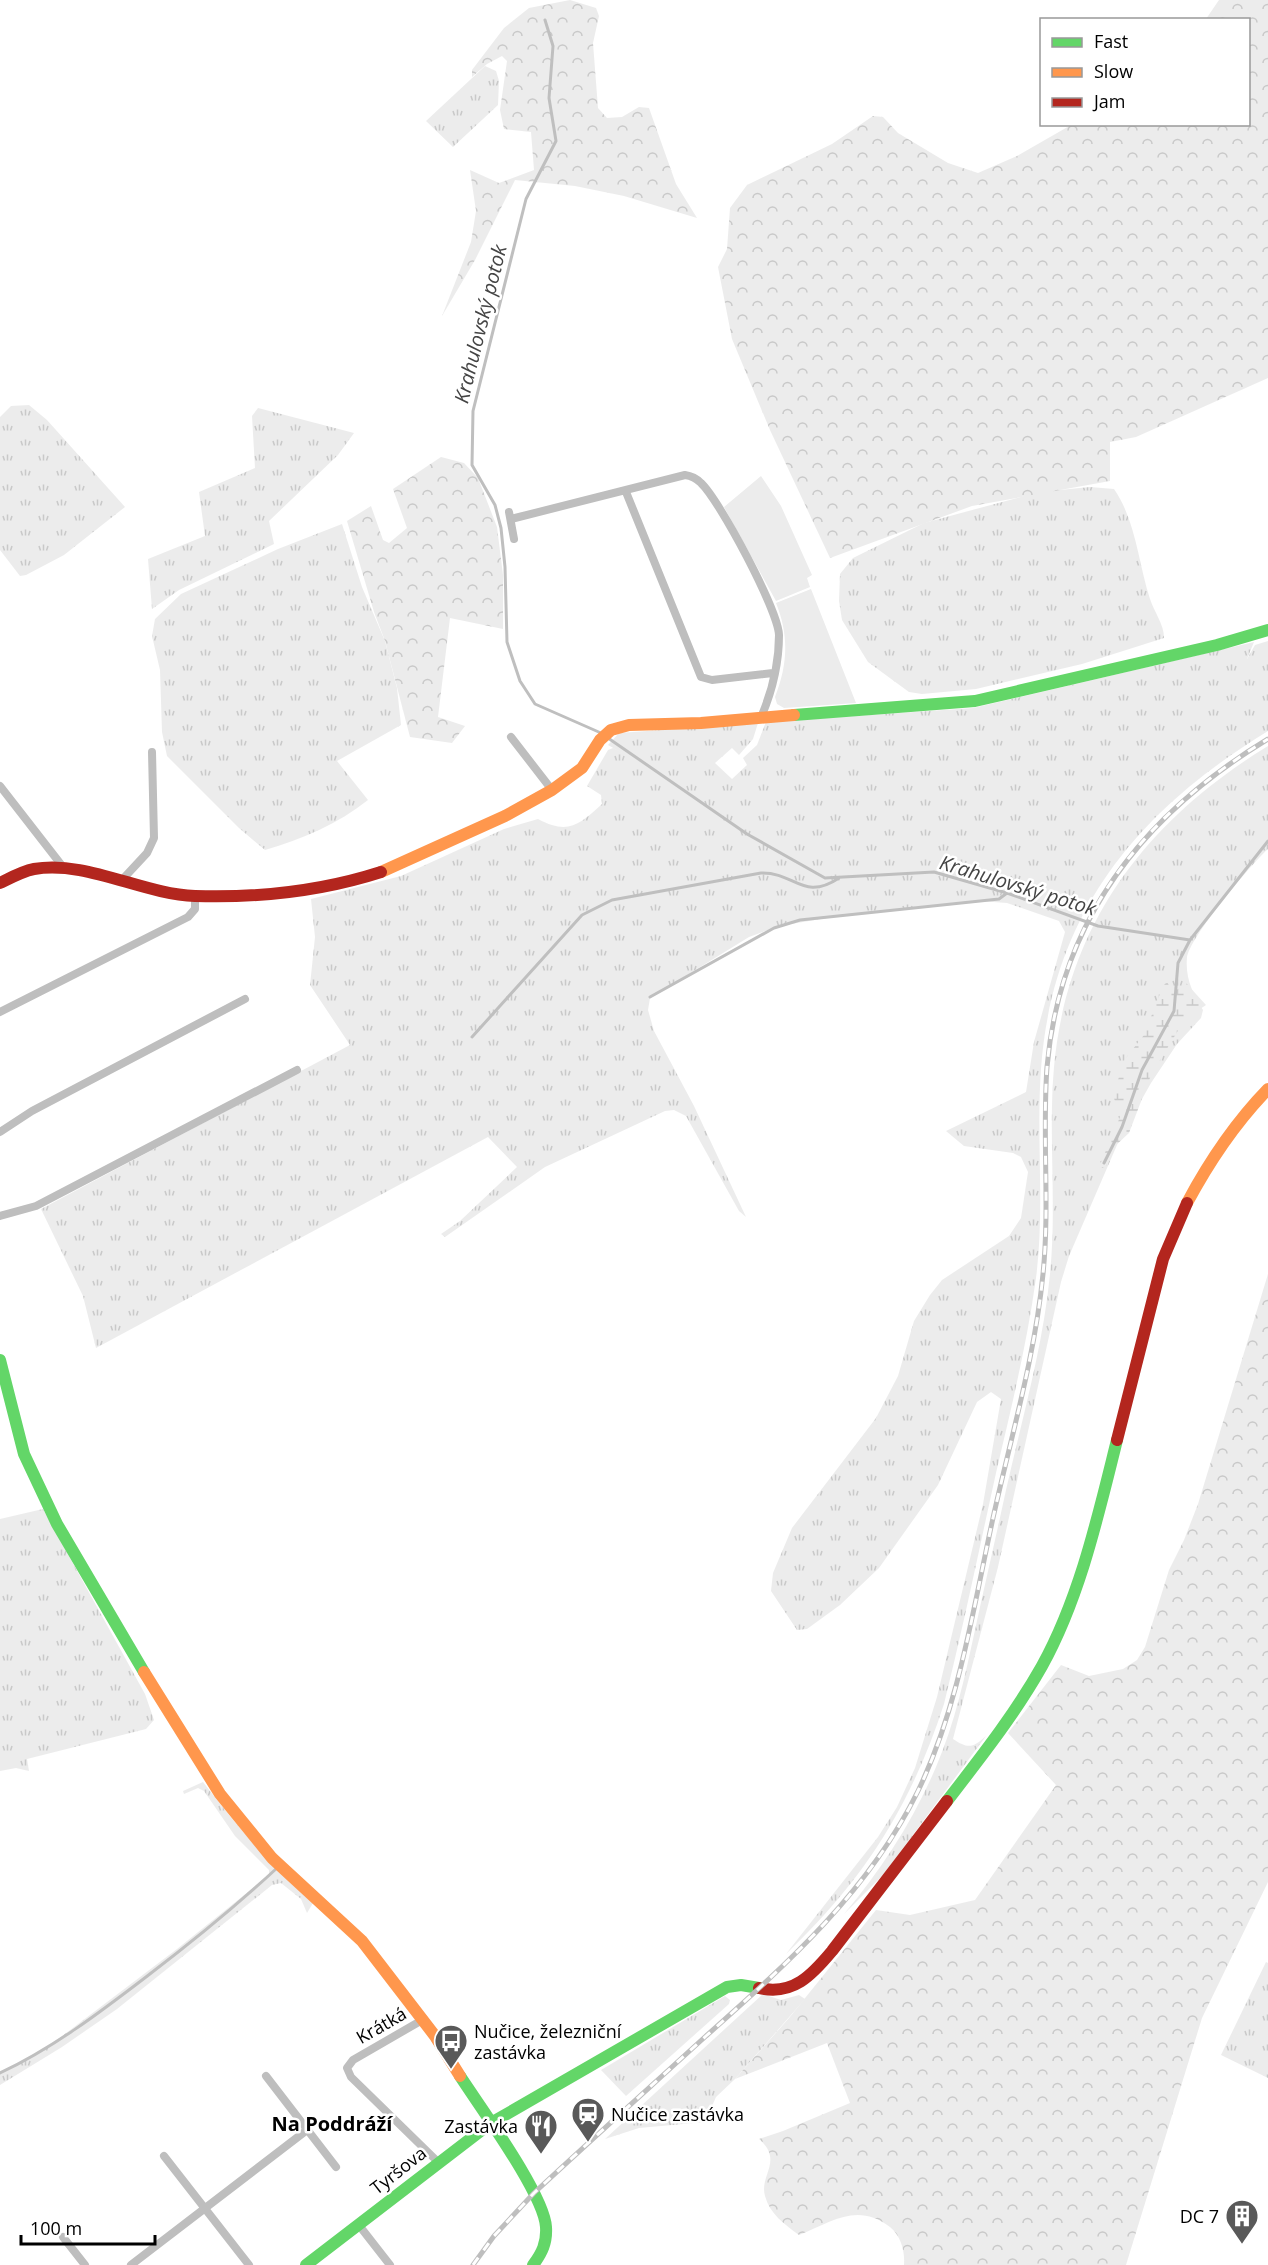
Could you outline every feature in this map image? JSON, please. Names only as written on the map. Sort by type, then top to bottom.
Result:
[{"type":"street","points":[[514,540],[510,516],[626,492],[685,475],[693,476],[702,484],[730,528],[777,621],[779,635],[770,696],[762,716]]},
{"type":"street","points":[[626,492],[700,677],[712,680],[773,673]]},
{"type":"street","points":[[0,883],[32,869],[63,867],[162,892],[195,896],[288,892],[356,880],[391,869],[505,816],[552,789],[582,768],[600,740],[611,730],[629,725],[701,723],[762,716],[936,706],[975,700],[1217,645],[1268,630]]},
{"type":"street","points":[[511,738],[552,789]]},
{"type":"street","points":[[122,881],[147,853],[154,838],[152,752]]},
{"type":"street","points":[[0,786],[4,801],[63,867]]},
{"type":"street","points":[[0,1012],[188,917],[195,909],[195,896]]},
{"type":"street","points":[[0,1132],[32,1111],[244,999]]},
{"type":"street","points":[[0,1216],[36,1206],[297,1070]]},
{"type":"street","name":"Tyršova","points":[[306,2265],[491,2123],[704,2001],[735,1984],[784,1991],[810,1977],[900,1864],[1003,1728],[1042,1665],[1080,1575],[1096,1524],[1163,1259],[1182,1212],[1212,1157],[1239,1119],[1268,1089]]},
{"type":"street","points":[[0,1360],[24,1454],[57,1524],[126,1643],[220,1794],[272,1858],[362,1941],[415,2006],[534,2193],[544,2215],[546,2239],[544,2249],[534,2265]]},
{"type":"street","name":"Krátká","points":[[424,2019],[353,2060],[347,2068],[351,2077],[438,2162]]},
{"type":"street","points":[[266,2076],[336,2167]]},
{"type":"street","points":[[131,2265],[306,2130]]},
{"type":"street","points":[[164,2156],[249,2265]]},
{"type":"street","points":[[358,2224],[390,2265]]},
{"type":"street","points":[[63,2237],[85,2265]]},
{"type":"green space","points":[[570,0],[596,8],[599,16],[593,43],[598,108],[607,118],[622,117],[639,107],[649,108],[676,184],[697,218],[624,196],[575,186],[515,180],[475,260],[442,316],[471,242],[476,211],[470,170],[499,183],[534,170],[531,132],[504,129],[500,110],[507,61],[502,56],[487,64],[472,77],[472,70],[504,28],[529,8]]},
{"type":"green space","points":[[1219,0],[1268,0],[1268,378],[1136,437],[1110,442],[1110,481],[972,506],[830,558],[770,430],[732,339],[718,267],[727,249],[730,208],[747,185],[832,144],[873,116],[883,117],[898,133],[948,163],[978,173],[1017,156],[1069,126],[1250,126],[1250,18],[1207,18]]},
{"type":"green space","points":[[485,66],[496,71],[499,81],[498,105],[453,147],[426,121]]},
{"type":"green space","points":[[29,405],[47,420],[125,507],[64,555],[20,576],[0,550],[0,417],[11,406]]},
{"type":"green space","points":[[258,408],[354,433],[338,455],[269,521],[274,544],[179,590],[152,609],[148,559],[205,536],[199,492],[255,468],[252,416]]},
{"type":"green space","points":[[441,457],[464,463],[478,478],[497,527],[503,575],[503,629],[450,618],[438,717],[465,726],[452,743],[410,737],[385,641],[347,521],[371,506],[383,540],[389,543],[407,528],[393,489]]},
{"type":"green space","points":[[761,476],[781,506],[812,575],[807,578],[810,587],[776,601],[724,507]]},
{"type":"green space","points":[[1090,487],[1114,489],[1121,501],[1132,528],[1150,599],[1161,623],[1164,638],[1082,664],[976,689],[922,694],[909,692],[868,662],[842,620],[839,601],[840,574],[853,558],[924,523],[1039,492]]},
{"type":"green space","points":[[342,524],[362,587],[385,641],[397,688],[401,725],[337,761],[368,800],[319,830],[265,850],[239,828],[167,756],[162,732],[160,670],[152,636],[155,619],[181,594],[278,549]]},
{"type":"green space","points":[[811,589],[856,703],[784,708],[777,704],[775,697],[782,673],[785,638],[776,603]]},
{"type":"green space","points":[[1268,641],[1268,731],[1222,762],[1180,795],[1142,831],[1110,871],[1084,914],[1063,961],[1049,1013],[1041,1069],[1039,1252],[1032,1303],[1018,1376],[944,1704],[916,1776],[882,1840],[839,1898],[786,1954],[878,1837],[897,1807],[915,1768],[937,1697],[983,1504],[1001,1399],[991,1392],[977,1402],[938,1485],[879,1568],[840,1605],[807,1629],[797,1630],[771,1591],[773,1573],[792,1528],[876,1418],[898,1376],[914,1321],[930,1295],[942,1280],[1009,1236],[1021,1218],[1028,1172],[1021,1157],[1013,1153],[964,1146],[946,1131],[1026,1092],[1034,1042],[1065,932],[1059,921],[1007,903],[980,901],[845,915],[779,926],[749,937],[650,998],[648,1010],[654,1031],[694,1106],[746,1217],[739,1211],[686,1116],[674,1110],[665,1111],[545,1167],[445,1237],[441,1234],[460,1221],[517,1167],[488,1137],[96,1348],[83,1296],[41,1209],[350,1045],[310,985],[315,937],[311,899],[401,876],[504,829],[538,819],[548,824],[565,827],[580,822],[602,804],[601,795],[587,786],[608,750],[613,748],[622,753],[608,745],[619,733],[758,723],[753,739],[739,755],[732,748],[715,763],[732,779],[747,765],[743,758],[757,745],[766,722],[973,708],[1254,642],[1247,659],[1255,645]]},
{"type":"green space","points":[[1268,746],[1268,849],[1222,902],[1190,948],[1187,972],[1193,992],[1203,1010],[1201,1018],[1177,1044],[1151,1083],[1120,1138],[1069,1256],[1061,1282],[998,1567],[953,1739],[970,1746],[986,1736],[884,1874],[844,1914],[884,1862],[927,1787],[943,1750],[963,1682],[1031,1383],[1047,1301],[1052,1248],[1054,1067],[1062,1015],[1076,966],[1096,922],[1120,880],[1151,842],[1185,807],[1225,775]]},
{"type":"green space","points":[[1167,982],[1174,992],[1186,983],[1206,1005],[1185,1019],[1151,1075],[1129,1133],[1114,1147],[1105,1168],[1099,1167],[1120,1117],[1113,1095],[1125,1059],[1144,1035],[1163,986]]},
{"type":"green space","points":[[1268,1274],[1268,1882],[1202,2018],[1126,2265],[904,2265],[903,2249],[897,2235],[890,2227],[866,2216],[844,2217],[799,2235],[778,2218],[767,2202],[764,2188],[770,2154],[759,2139],[850,2103],[827,2043],[735,2079],[789,2018],[876,1910],[910,1915],[975,1900],[1056,1785],[1008,1733],[1061,1665],[1089,1676],[1123,1669],[1137,1660],[1145,1647],[1169,1570],[1198,1504]]},
{"type":"green space","points":[[43,1509],[145,1694],[154,1720],[146,1729],[27,1759],[29,1771],[16,1768],[0,1771],[0,1519]]},
{"type":"green space","points":[[203,1782],[255,1846],[313,1903],[307,1913],[301,1899],[281,1883],[272,1885],[117,2009],[62,2047],[0,2085],[0,2074],[53,2043],[177,1949],[269,1875],[269,1870],[235,1836],[204,1791],[198,1788],[184,1794],[183,1791]]},
{"type":"green space","points":[[1266,1962],[1268,1963],[1268,2078],[1221,2055]]},
{"type":"green space","points":[[763,1994],[781,2000],[799,1995],[805,1999],[735,2079],[716,2097],[705,2122],[639,2128],[605,2139]]},
{"type":"green space","points":[[725,1996],[730,2000],[729,2004],[626,2096],[601,2070]]},
{"type":"waterway","name":"Krahulovský potok","points":[[545,20],[553,46],[549,98],[556,141],[526,199],[473,411],[472,465],[495,505],[501,528],[505,567],[507,642],[520,681],[535,704],[601,733]]},
{"type":"waterway","name":"Krahulovský potok","points":[[608,738],[747,834],[825,878],[934,872],[1007,893],[1098,926],[1190,940],[1268,841]]},
{"type":"waterway","points":[[472,1037],[582,915],[612,900],[761,873],[773,874],[807,887],[827,885],[839,878]]},
{"type":"waterway","points":[[650,997],[774,928],[800,920],[999,899],[1007,893]]},
{"type":"waterway","points":[[1104,1163],[1122,1127],[1142,1070],[1174,1011],[1178,963],[1190,940]]},
{"type":"waterway","points":[[0,2073],[57,2041],[111,2004],[197,1937],[277,1868]]},
{"type":"railway","points":[[473,2265],[494,2236],[534,2193],[767,1981],[824,1924],[876,1861],[918,1791],[944,1725],[963,1657],[1034,1335],[1045,1248],[1047,1067],[1055,1013],[1070,963],[1090,918],[1116,875],[1147,836],[1183,801],[1223,769],[1268,739]]},
{"type":"traffic: fast","points":[[794,715],[975,701],[1217,645],[1268,630]]},
{"type":"traffic: fast","points":[[0,1360],[24,1454],[57,1524],[144,1672]]},
{"type":"traffic: fast","points":[[947,1801],[1021,1701],[1055,1640],[1087,1556],[1117,1440]]},
{"type":"traffic: fast","points":[[306,2265],[491,2123],[727,1987],[741,1985],[759,1988]]},
{"type":"traffic: fast","points":[[460,2076],[523,2173],[543,2212],[546,2238],[533,2265]]},
{"type":"traffic: slow","points":[[381,872],[505,816],[552,790],[582,768],[600,740],[611,730],[629,725],[701,723],[794,715]]},
{"type":"traffic: slow","points":[[1187,1203],[1223,1143],[1268,1089]]},
{"type":"traffic: slow","points":[[144,1672],[220,1794],[272,1858],[362,1941],[435,2036],[460,2076]]},
{"type":"traffic: jam","points":[[0,883],[30,870],[54,867],[94,873],[175,894],[242,896],[313,888],[381,872]]},
{"type":"traffic: jam","points":[[1117,1440],[1163,1259],[1187,1203]]},
{"type":"traffic: jam","points":[[759,1988],[771,1990],[792,1986],[817,1968],[947,1801]]},
{"type":"place","name":"Nučice, železniční zastávka","points":[[451,2070]]},
{"type":"place","name":"Nučice zastávka","points":[[588,2143]]},
{"type":"place","name":"Zastávka","points":[[541,2155]]},
{"type":"place","name":"DC 7","points":[[1242,2245]]},
{"type":"district","name":"Na Poddráží","points":[[332,2123]]}]
